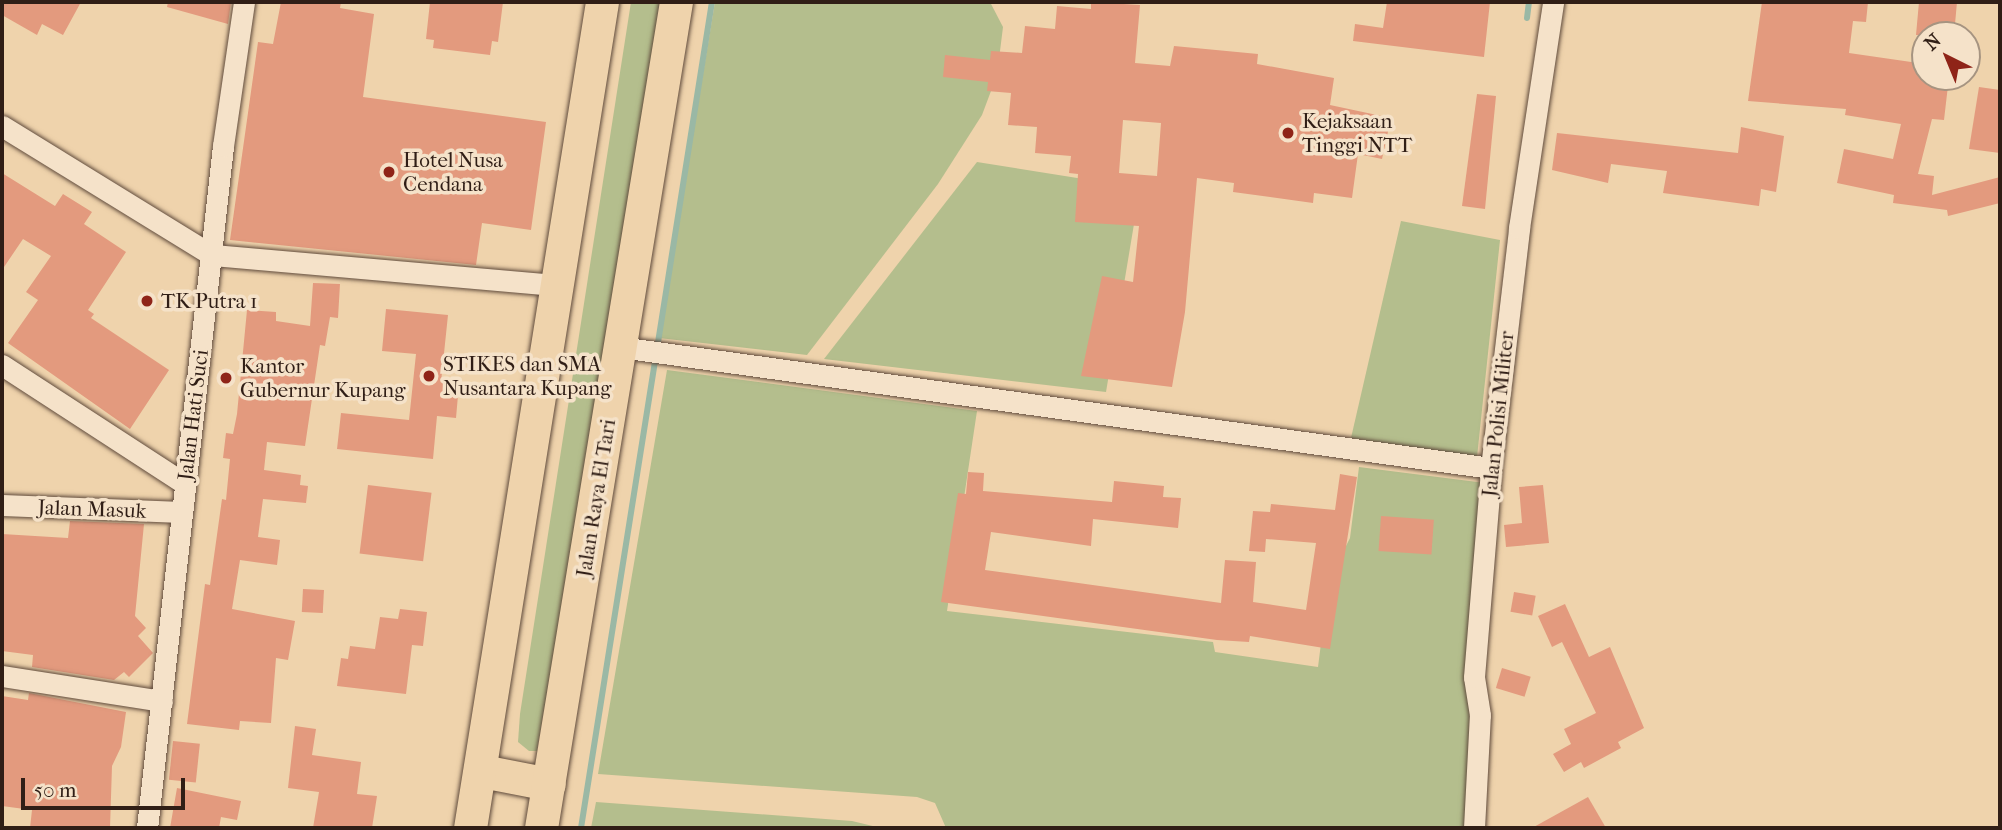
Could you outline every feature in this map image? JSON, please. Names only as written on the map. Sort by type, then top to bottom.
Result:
[{"type":"main road","points":[[470,828],[482,771],[602,2]]},
{"type":"main road","name":"Jalan Raya El Tari","points":[[541,828],[629,348],[676,2]]},
{"type":"main road","points":[[482,771],[549,785]]},
{"type":"street","name":"Jalan Hati Suci","points":[[147,828],[184,483],[244,2]]},
{"type":"street","name":"Jalan Polisi Militer","points":[[1474,828],[1480,715],[1474,677],[1491,468],[1519,228],[1553,2]]},
{"type":"street","points":[[2,126],[212,255],[556,285]]},
{"type":"street","points":[[629,348],[1491,468]]},
{"type":"street","points":[[2,365],[184,483]]},
{"type":"street","name":"Jalan Masuk","points":[[2,505],[182,512]]},
{"type":"street","points":[[2,676],[162,701]]},
{"type":"green space","points":[[631,2],[668,2],[537,751],[529,751],[518,742],[520,714]]},
{"type":"green space","points":[[715,2],[990,2],[1003,27],[997,75],[982,115],[938,184],[807,355],[659,338]]},
{"type":"green space","points":[[977,162],[1140,188],[1106,392],[824,359]]},
{"type":"green space","points":[[1401,221],[1500,240],[1477,457],[1351,438]]},
{"type":"green space","points":[[667,370],[977,411],[947,611],[1213,642],[1215,652],[1318,667],[1329,580],[1350,538],[1359,467],[1485,483],[1471,828],[946,828],[935,803],[917,797],[598,774]]},
{"type":"green space","points":[[596,802],[852,821],[881,828],[591,828]]},
{"type":"building","points":[[2,2],[81,2],[63,35],[42,24],[37,35],[2,15]]},
{"type":"building","points":[[168,2],[231,2],[228,24],[167,7]]},
{"type":"building","name":"Hotel Nusa Cendana","points":[[281,2],[341,2],[340,8],[374,14],[363,97],[546,122],[531,230],[482,223],[476,265],[230,240],[258,42],[273,44]]},
{"type":"building","points":[[430,2],[503,2],[498,42],[492,41],[490,55],[433,48],[434,40],[426,39]]},
{"type":"building","points":[[1091,2],[1140,5],[1135,63],[1170,66],[1174,46],[1258,54],[1257,64],[1334,78],[1330,105],[1391,118],[1382,159],[1358,154],[1352,198],[1314,193],[1313,203],[1233,192],[1234,183],[1197,178],[1185,312],[1172,387],[1081,376],[1102,276],[1133,282],[1139,226],[1075,222],[1078,174],[1069,173],[1071,156],[1035,153],[1037,127],[1008,125],[1011,93],[987,91],[988,82],[943,77],[945,55],[990,60],[991,51],[1022,53],[1025,26],[1055,29],[1057,6],[1091,9]],"holes":[[[1123,120],[1161,123],[1157,176],[1119,173]]]},
{"type":"building","points":[[1387,2],[1490,2],[1484,57],[1353,41],[1355,24],[1383,28]]},
{"type":"building","points":[[1762,2],[1868,2],[1866,22],[1853,21],[1849,53],[1911,62],[1911,91],[1947,91],[1944,120],[1932,119],[1918,174],[1934,176],[1932,195],[2000,177],[2000,203],[1948,216],[1947,210],[1893,203],[1894,195],[1837,183],[1844,149],[1893,159],[1901,124],[1845,115],[1846,109],[1748,101]]},
{"type":"building","points":[[1919,2],[1957,2],[1955,21],[1917,21]]},
{"type":"building","points":[[1981,87],[2000,90],[2000,153],[1969,149],[1978,91],[1981,91]]},
{"type":"building","points":[[1477,94],[1496,96],[1485,209],[1462,206]]},
{"type":"building","points":[[1741,127],[1784,136],[1776,192],[1761,189],[1759,206],[1663,193],[1667,171],[1611,164],[1608,183],[1552,170],[1557,133],[1738,153]]},
{"type":"building","points":[[2,173],[55,206],[63,194],[92,212],[84,224],[126,252],[88,310],[94,314],[91,318],[169,370],[130,429],[8,343],[38,300],[26,292],[51,256],[23,239],[2,270]]},
{"type":"building","points":[[313,283],[340,284],[338,318],[330,317],[325,346],[320,345],[305,446],[267,442],[264,470],[301,475],[300,485],[308,486],[306,503],[263,499],[258,537],[280,540],[277,565],[240,560],[232,609],[295,621],[288,660],[276,658],[271,723],[240,721],[239,730],[187,724],[205,584],[210,585],[222,499],[226,500],[230,459],[223,458],[226,433],[233,434],[237,414],[247,310],[276,312],[276,321],[310,326]]},
{"type":"building","points":[[386,309],[448,315],[441,382],[459,384],[456,418],[437,416],[433,459],[337,449],[341,413],[409,420],[416,354],[382,351]]},
{"type":"building","points":[[968,472],[984,473],[983,491],[1112,502],[1114,481],[1164,486],[1163,497],[1181,498],[1178,528],[1093,519],[1091,546],[991,532],[985,570],[1221,603],[1225,560],[1256,562],[1253,602],[1306,610],[1316,543],[1266,539],[1265,552],[1249,551],[1253,511],[1270,512],[1271,504],[1335,510],[1340,474],[1357,477],[1330,649],[1250,636],[1249,642],[1217,640],[941,602],[958,493],[966,494]]},
{"type":"building","points":[[368,485],[432,493],[423,561],[360,553]]},
{"type":"building","points":[[1543,485],[1549,543],[1506,547],[1504,525],[1522,523],[1519,487]]},
{"type":"building","points":[[1381,516],[1434,520],[1431,555],[1379,551]]},
{"type":"building","points":[[70,521],[144,524],[135,616],[146,628],[138,636],[153,653],[129,677],[124,672],[114,680],[32,667],[33,655],[2,651],[2,534],[68,538]]},
{"type":"building","points":[[303,589],[324,590],[323,613],[302,612]]},
{"type":"building","points":[[1514,592],[1536,596],[1532,616],[1511,612]]},
{"type":"building","points":[[1565,604],[1589,657],[1610,647],[1644,728],[1618,742],[1621,748],[1584,768],[1581,762],[1564,772],[1553,754],[1571,744],[1564,729],[1596,713],[1562,642],[1552,647],[1538,616]]},
{"type":"building","points":[[400,609],[427,612],[423,646],[412,645],[406,694],[337,686],[341,658],[348,659],[350,646],[375,649],[380,617],[398,619]]},
{"type":"building","points":[[1502,668],[1531,677],[1525,697],[1496,688]]},
{"type":"building","points":[[29,693],[126,712],[121,747],[112,766],[110,828],[30,828],[32,810],[2,806],[2,696],[28,700]]},
{"type":"building","points":[[295,726],[316,729],[312,755],[361,762],[357,794],[377,796],[372,828],[313,828],[319,792],[288,788]]},
{"type":"building","points":[[173,741],[200,744],[196,783],[169,780]]},
{"type":"building","points":[[177,788],[241,801],[237,820],[221,817],[219,828],[170,828]]},
{"type":"building","points":[[1588,797],[1606,828],[1532,828]]},
{"type":"waterway","points":[[581,828],[712,2]]},
{"type":"waterway","points":[[1527,18],[1529,2]]},
{"type":"place","name":"Kejaksaan Tinggi NTT","points":[[1288,133]]},
{"type":"place","name":"Hotel Nusa Cendana","points":[[389,172]]},
{"type":"place","name":"TK Putra 1","points":[[147,301]]},
{"type":"place","name":"STIKES dan SMA Nusantara Kupang","points":[[429,376]]},
{"type":"place","name":"Kantor Gubernur Kupang","points":[[226,378]]}]
